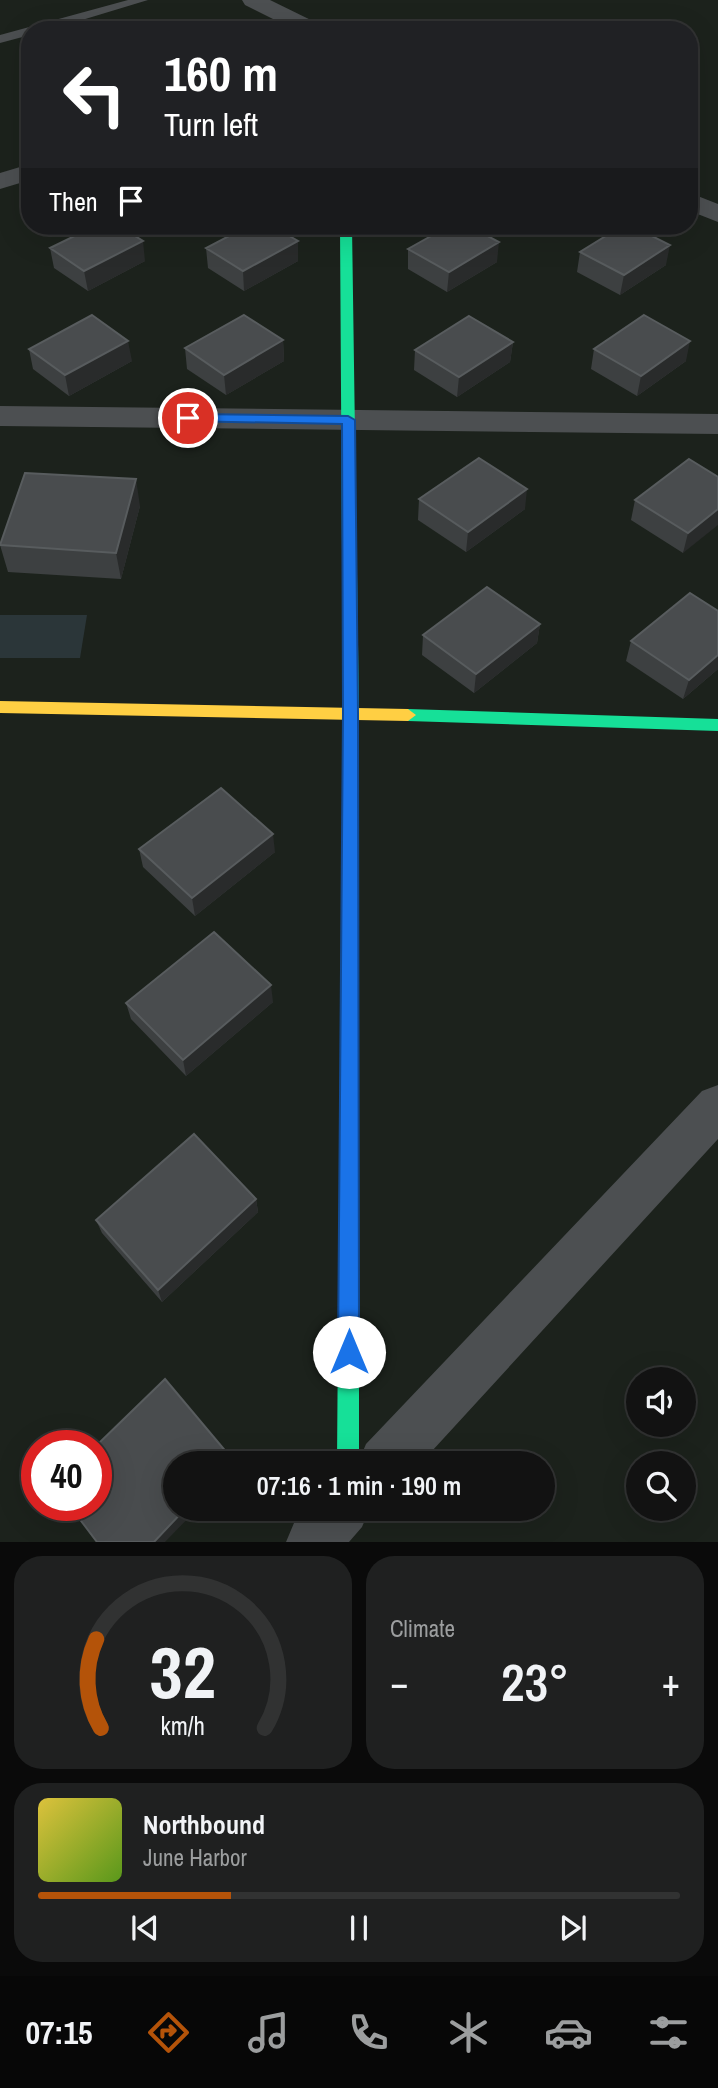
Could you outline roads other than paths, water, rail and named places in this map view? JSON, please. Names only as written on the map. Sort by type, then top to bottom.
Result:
[{"type":"street","points":[[253,0],[295,21]]},
{"type":"street","points":[[0,181],[21,175]]},
{"type":"street","points":[[698,205],[718,214]]},
{"type":"street","points":[[346,235],[351,713],[348,1451]]},
{"type":"street","points":[[0,416],[718,424]]},
{"type":"street","points":[[0,707],[351,713],[718,725]]},
{"type":"street","points":[[396,1451],[718,1107]]},
{"type":"street","points":[[313,1542],[332,1521]]},
{"type":"lane","points":[[65,21],[142,0]]},
{"type":"lane","points":[[0,39],[21,33]]}]
